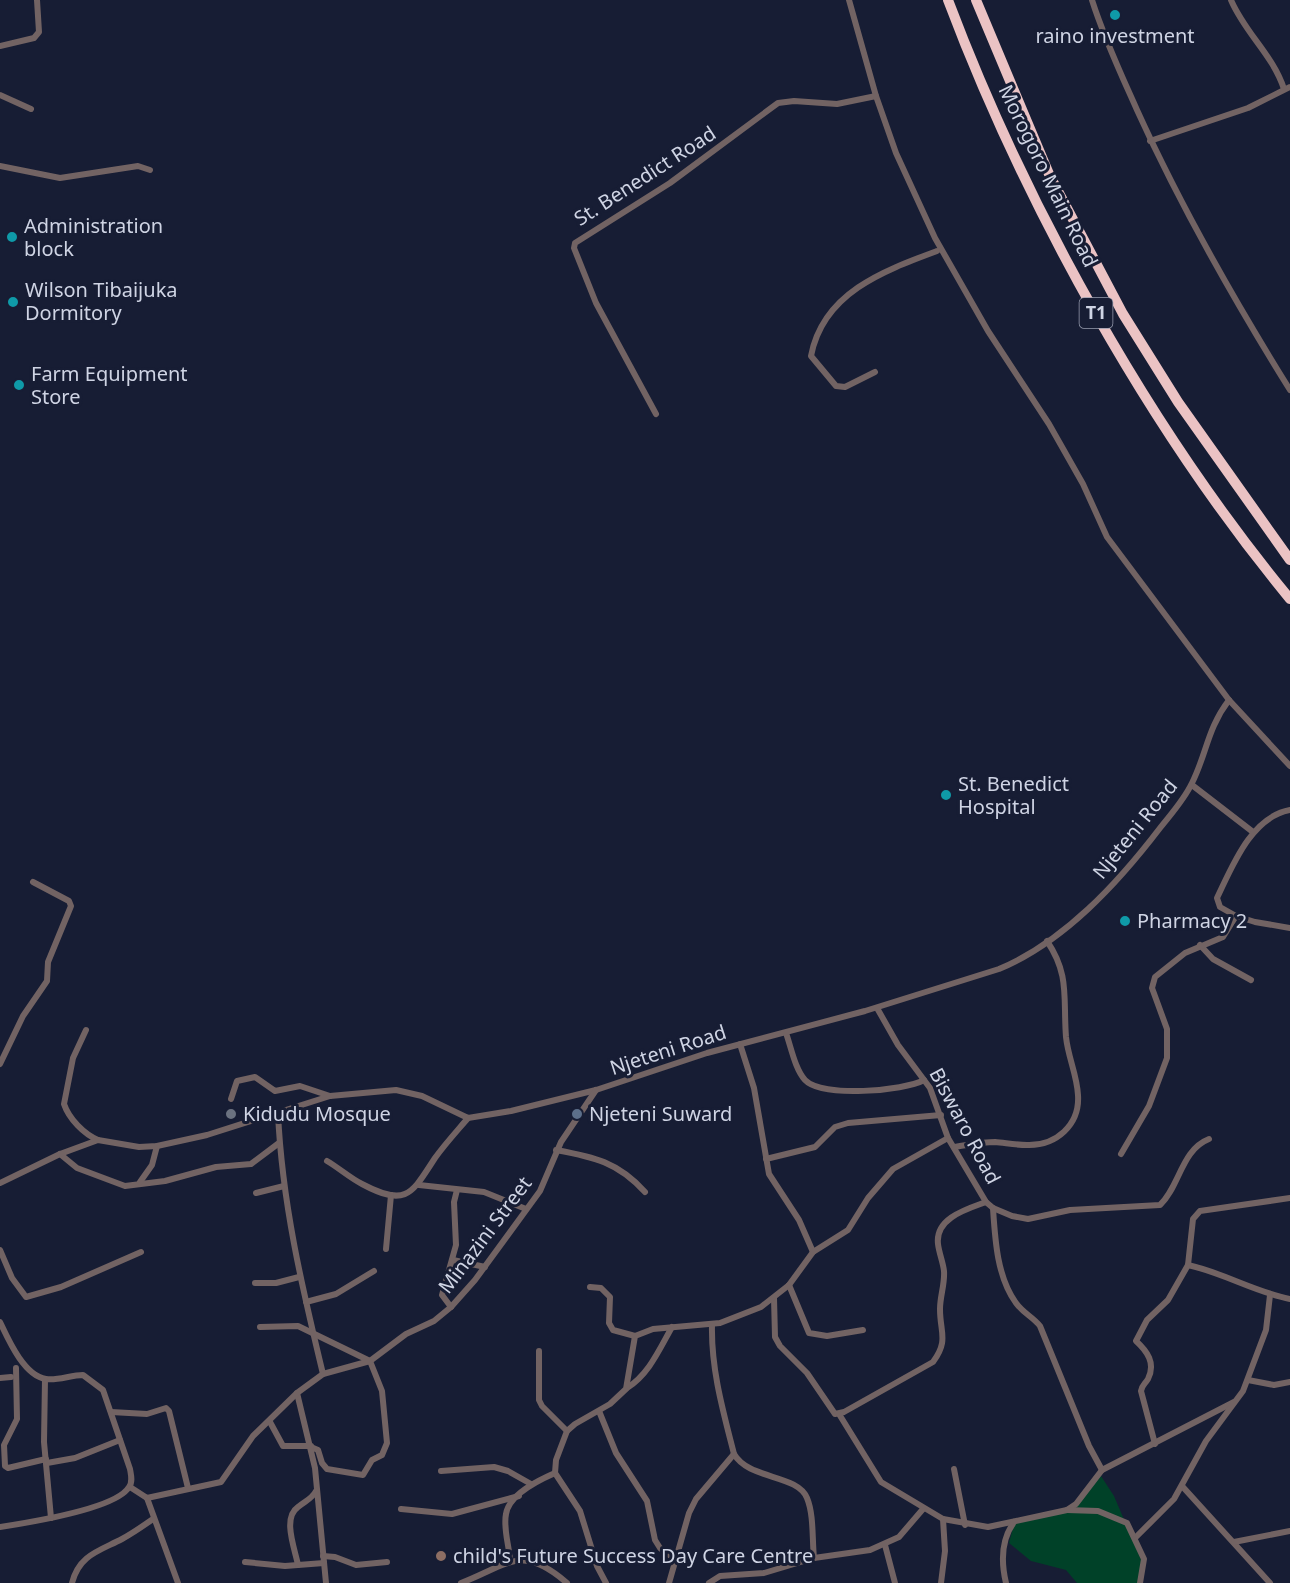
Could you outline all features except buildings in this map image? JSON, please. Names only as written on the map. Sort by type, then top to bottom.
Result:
[{"type":"highway","name":"Morogoro Main Road","points":[[948,0],[967,50],[1026,180],[1100,321],[1191,465],[1290,599]]},
{"type":"highway","name":"Morogoro Main Road","points":[[976,0],[1049,174],[1123,314],[1178,402],[1290,560]]},
{"type":"street","points":[[0,46],[34,38],[39,32],[37,0]]},
{"type":"street","points":[[849,0],[876,96],[896,153],[935,238],[988,331],[1055,434],[1083,484],[1107,537],[1229,700],[1290,766]]},
{"type":"street","points":[[1092,0],[1108,45],[1150,141],[1250,326],[1290,390]]},
{"type":"street","points":[[1150,141],[1248,108],[1287,88],[1276,68],[1248,32],[1231,0]]},
{"type":"street","points":[[0,95],[31,109]]},
{"type":"street","name":"St. Benedict Road","points":[[657,414],[596,303],[575,243],[670,183],[778,104],[794,101],[837,104],[876,96]]},
{"type":"street","points":[[0,166],[60,178],[138,166],[150,170]]},
{"type":"street","points":[[875,372],[845,387],[836,386],[810,356],[813,341],[837,303],[848,292],[888,269],[936,251]]},
{"type":"street","name":"Njeteni Road","points":[[468,1118],[596,1090],[740,1044],[877,1008],[999,969],[1019,960],[1089,907],[1132,864],[1192,784],[1217,716],[1229,700]]},
{"type":"street","points":[[1192,784],[1253,832]]},
{"type":"street","points":[[1290,810],[1271,818],[1253,832],[1217,898],[1220,907],[1236,916],[1290,928]]},
{"type":"street","points":[[0,1064],[23,1016],[47,981],[48,962],[71,906],[69,901],[33,882]]},
{"type":"street","points":[[1121,1154],[1149,1106],[1167,1058],[1167,1029],[1152,988],[1153,982],[1160,972],[1185,953],[1223,937],[1236,916]]},
{"type":"street","points":[[954,1147],[992,1142],[1028,1146],[1057,1138],[1075,1120],[1078,1094],[1066,1040],[1064,978],[1061,965],[1047,941]]},
{"type":"street","points":[[1200,945],[1213,959],[1251,980]]},
{"type":"street","name":"Biswaro Road","points":[[877,1008],[898,1045],[924,1080],[941,1115],[948,1138],[986,1202],[993,1208],[1012,1216],[1028,1219],[1070,1210],[1160,1205],[1180,1168],[1202,1142],[1209,1139]]},
{"type":"street","points":[[86,1030],[73,1058],[64,1104],[80,1127],[89,1136],[98,1140],[139,1147],[157,1146],[207,1135],[330,1096],[408,1091],[468,1118],[441,1150],[419,1185],[407,1194],[391,1195],[363,1185],[327,1161]]},
{"type":"street","points":[[786,1032],[800,1072],[813,1085],[831,1090],[894,1089],[912,1086],[924,1080]]},
{"type":"street","points":[[740,1044],[754,1088],[769,1174],[799,1220],[813,1252]]},
{"type":"street","points":[[0,1046],[7,1049]]},
{"type":"street","points":[[231,1099],[237,1081],[255,1077],[275,1090],[300,1086],[330,1096]]},
{"type":"street","name":"Minazini Street","points":[[147,1498],[220,1482],[240,1453],[297,1393],[323,1374],[370,1361],[406,1334],[434,1321],[451,1307],[485,1267],[547,1179],[556,1150],[596,1090]]},
{"type":"street","points":[[278,1113],[284,1186],[299,1277],[323,1374]]},
{"type":"street","points":[[766,1159],[815,1147],[835,1127],[848,1123],[941,1115]]},
{"type":"street","points":[[590,1287],[601,1288],[610,1297],[609,1323],[613,1330],[634,1336],[641,1332],[672,1327],[712,1325],[747,1315],[774,1298],[789,1285],[813,1252],[848,1230],[868,1198],[893,1169],[948,1138]]},
{"type":"street","points":[[0,1183],[60,1154],[98,1140]]},
{"type":"street","points":[[60,1154],[77,1168],[122,1185],[165,1181],[216,1167],[251,1164],[279,1143]]},
{"type":"street","points":[[140,1182],[152,1165],[157,1146]]},
{"type":"street","points":[[556,1150],[583,1154],[615,1166],[630,1175],[645,1192]]},
{"type":"street","points":[[419,1185],[484,1192],[526,1209]]},
{"type":"street","points":[[255,1193],[284,1186]]},
{"type":"street","points":[[451,1307],[441,1295],[453,1260],[457,1231],[454,1202],[457,1190]]},
{"type":"street","points":[[386,1248],[391,1195]]},
{"type":"street","points":[[1155,1444],[1141,1391],[1150,1373],[1150,1357],[1148,1351],[1136,1341],[1148,1320],[1168,1300],[1188,1265],[1193,1219],[1196,1214],[1290,1198]]},
{"type":"street","points":[[839,1414],[933,1362],[942,1350],[944,1340],[940,1310],[944,1279],[937,1242],[939,1230],[954,1216],[986,1202]]},
{"type":"street","points":[[993,1208],[999,1262],[1009,1291],[1022,1310],[1032,1316],[1040,1326],[1089,1446],[1102,1470]]},
{"type":"street","points":[[0,1250],[12,1278],[26,1297],[61,1287],[141,1252]]},
{"type":"street","points":[[453,1260],[485,1267]]},
{"type":"street","points":[[1188,1265],[1209,1270],[1270,1295],[1290,1299]]},
{"type":"street","points":[[306,1302],[336,1294],[374,1271]]},
{"type":"street","points":[[255,1283],[271,1283],[299,1277]]},
{"type":"street","points":[[789,1285],[809,1333],[826,1336],[863,1330]]},
{"type":"street","points":[[1136,1537],[1164,1510],[1182,1486],[1206,1441],[1248,1380],[1266,1330],[1270,1295]]},
{"type":"street","points":[[774,1298],[775,1337],[807,1373],[835,1414],[839,1414],[880,1482],[923,1509],[943,1519],[965,1525],[988,1527],[1067,1510],[1088,1509],[1110,1514],[1127,1523],[1136,1537],[1145,1565],[1140,1583]]},
{"type":"street","points":[[0,1322],[21,1361],[45,1379],[83,1375],[93,1380],[103,1390],[130,1469],[130,1487]]},
{"type":"street","points":[[260,1327],[292,1325],[313,1332],[370,1361],[382,1391],[387,1443],[382,1455],[372,1460],[363,1475],[351,1475],[324,1467],[318,1450],[311,1447],[283,1446],[270,1422]]},
{"type":"street","points":[[712,1325],[715,1371],[734,1454],[739,1463],[747,1469],[790,1484],[804,1493],[810,1510],[814,1558]]},
{"type":"street","points":[[603,1582],[580,1511],[555,1473],[556,1460],[567,1431],[621,1396],[626,1389],[638,1381],[672,1327]]},
{"type":"street","points":[[626,1389],[634,1336]]},
{"type":"street","points":[[539,1351],[539,1400],[567,1431]]},
{"type":"street","points":[[16,1368],[17,1419],[4,1445],[2,1462],[8,1468],[75,1458],[120,1440]]},
{"type":"street","points":[[0,1378],[11,1377]]},
{"type":"street","points":[[45,1379],[43,1415],[51,1518]]},
{"type":"street","points":[[1248,1380],[1274,1385],[1290,1382]]},
{"type":"street","points":[[297,1393],[311,1447],[326,1583]]},
{"type":"street","points":[[1067,1510],[1076,1504],[1102,1470],[1234,1402]]},
{"type":"street","points":[[111,1412],[147,1414],[166,1408],[169,1411],[188,1488]]},
{"type":"street","points":[[599,1411],[616,1453],[647,1501],[654,1540],[660,1548],[676,1560]]},
{"type":"street","points":[[669,1583],[689,1513],[696,1499],[734,1454]]},
{"type":"street","points":[[441,1471],[494,1467],[508,1471],[531,1484]]},
{"type":"street","points":[[954,1469],[965,1525]]},
{"type":"street","points":[[510,1560],[505,1526],[506,1510],[531,1484],[555,1473]]},
{"type":"street","points":[[1182,1486],[1270,1583]]},
{"type":"street","points":[[130,1487],[147,1498],[178,1583]]},
{"type":"street","points":[[0,1527],[51,1518],[100,1504],[130,1487]]},
{"type":"street","points":[[298,1565],[290,1526],[292,1515],[297,1507],[313,1497],[316,1491]]},
{"type":"street","points":[[401,1509],[453,1514],[519,1496]]},
{"type":"street","points":[[709,1583],[720,1576],[764,1574],[814,1558],[870,1550],[885,1545],[899,1537],[923,1509]]},
{"type":"street","points":[[72,1583],[76,1570],[89,1555],[153,1519]]},
{"type":"street","points":[[942,1583],[945,1551],[943,1519]]},
{"type":"street","points":[[1006,1583],[1003,1557],[1007,1533],[1014,1521]]},
{"type":"street","points":[[1234,1542],[1290,1531]]},
{"type":"street","points":[[885,1545],[895,1583]]},
{"type":"street","points":[[245,1562],[272,1566],[298,1565],[335,1557],[356,1565],[387,1562]]},
{"type":"street","points":[[461,1583],[510,1560],[534,1561],[567,1583]]},
{"type":"street","points":[[558,1575],[558,1583]]},
{"type":"green space","points":[[1101,1476],[1114,1496],[1143,1564],[1141,1583],[1077,1583],[1066,1570],[1031,1561],[1009,1543],[1014,1524],[1073,1511]]},
{"type":"place","name":"raino investment","points":[[1115,15]]},
{"type":"place","name":"Administration block","points":[[12,237]]},
{"type":"place","name":"Wilson Tibaijuka Dormitory","points":[[13,302]]},
{"type":"place","name":"Farm Equipment Store","points":[[19,385]]},
{"type":"place","name":"St. Benedict Hospital","points":[[946,795]]},
{"type":"place","name":"Pharmacy 2","points":[[1125,921]]},
{"type":"place","name":"Kidudu Mosque","points":[[231,1114]]},
{"type":"place","name":"Njeteni Suward","points":[[577,1114]]},
{"type":"place","name":"child's Future Success Day Care Centre","points":[[441,1556]]}]
